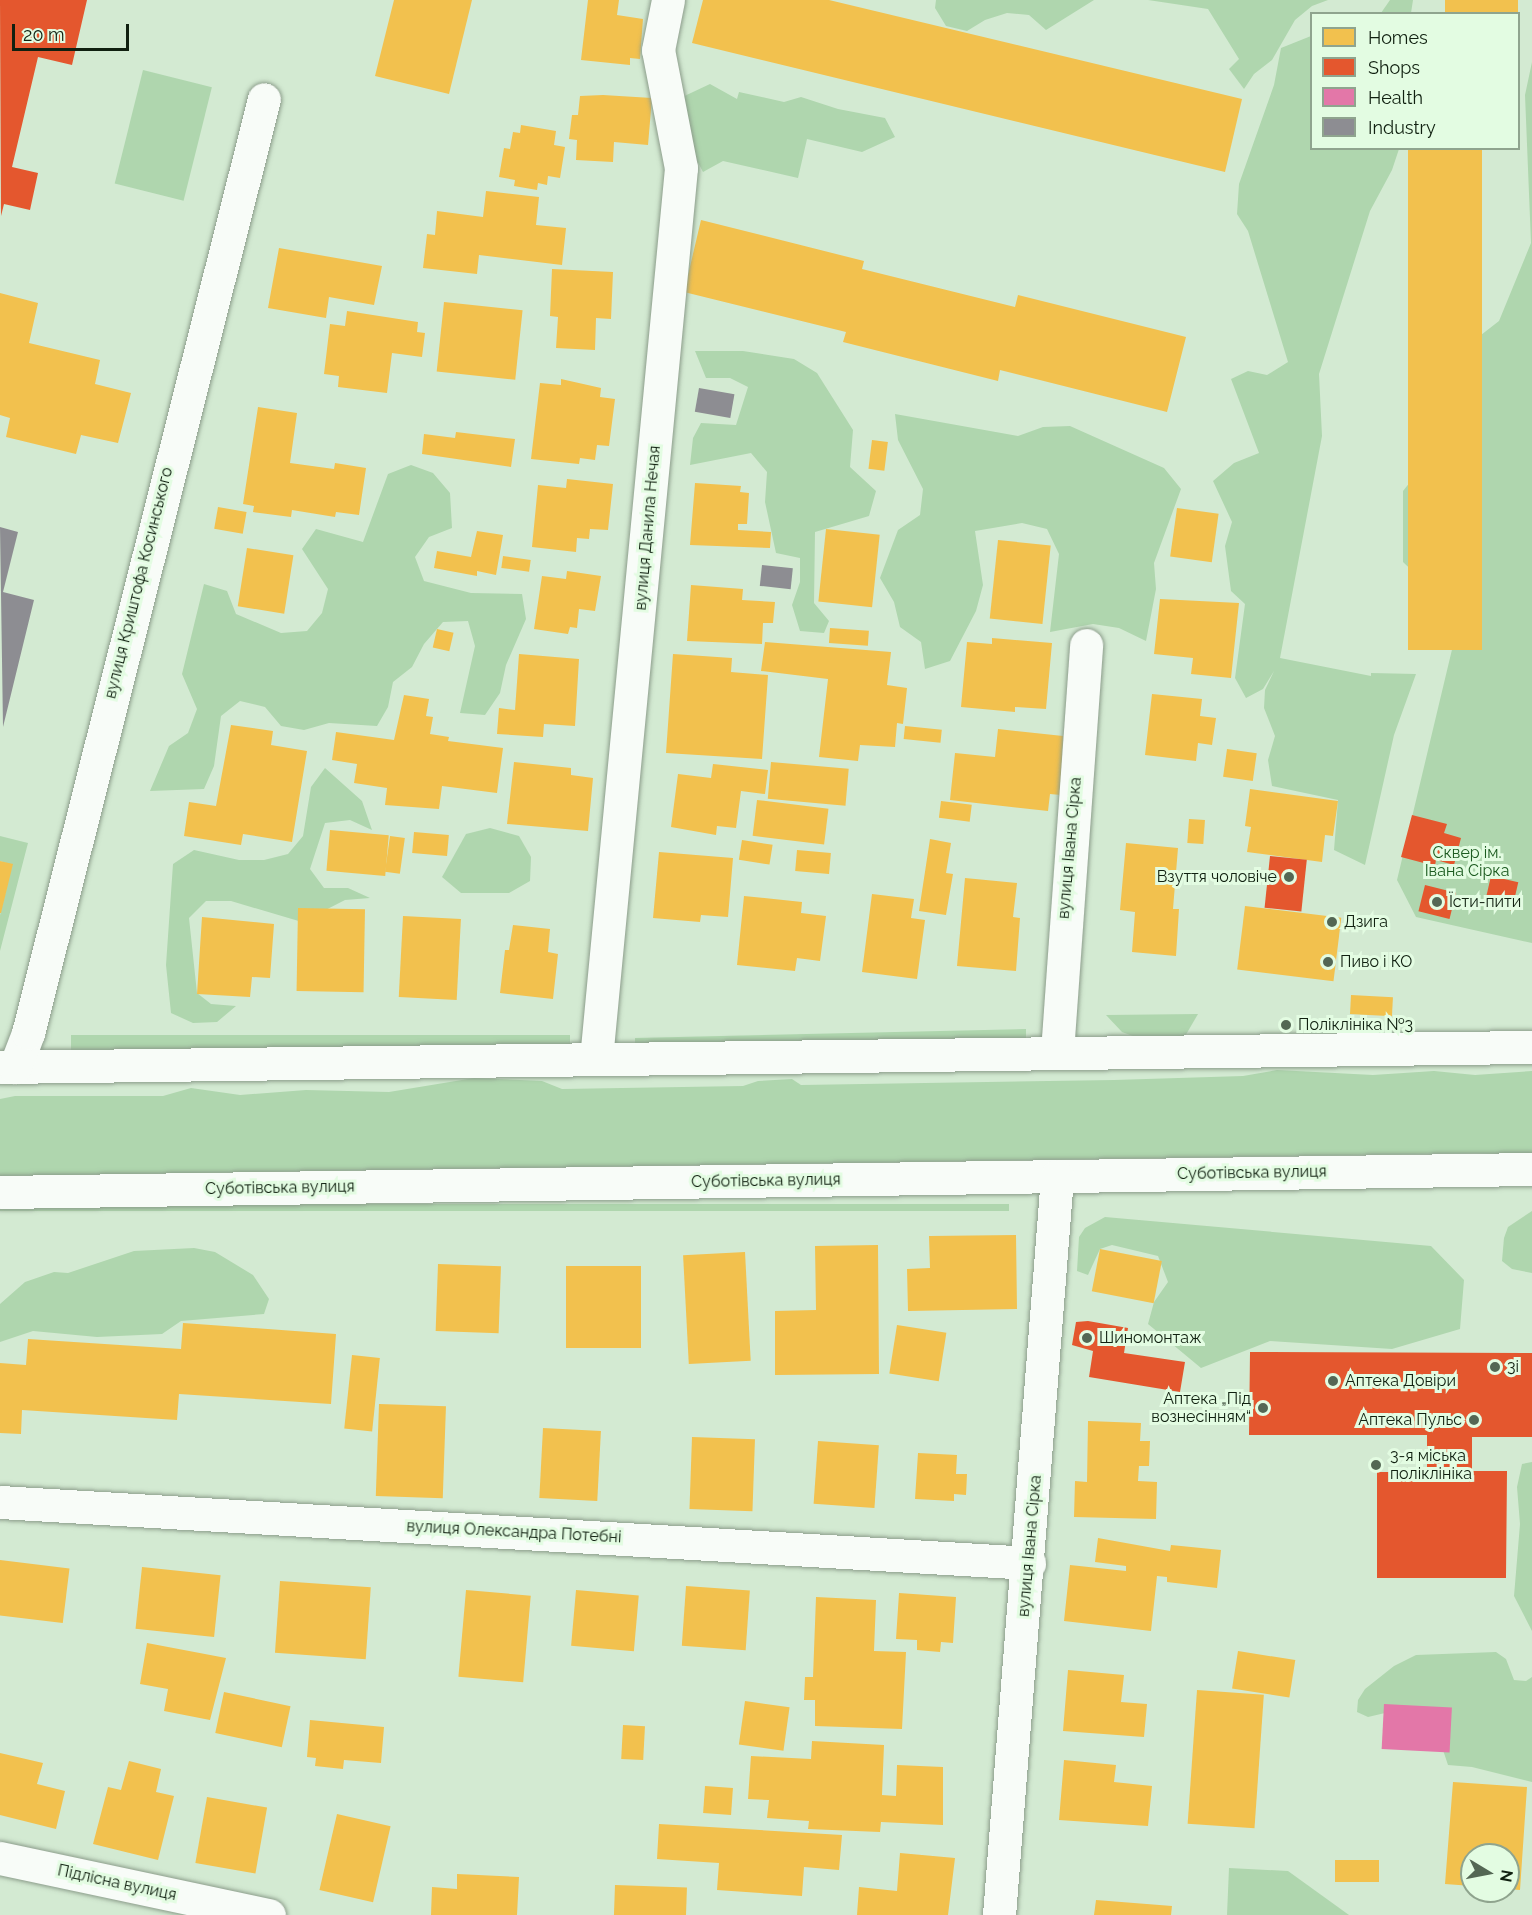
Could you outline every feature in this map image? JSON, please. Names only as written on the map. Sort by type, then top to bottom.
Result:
[{"type":"street","name":"вулиця Данила Нечая","points":[[596,1059],[681,168],[658,50],[668,0]]},
{"type":"street","name":"вулиця Криштофа Косинського","points":[[8,1067],[28,1033],[264,99]]},
{"type":"street","name":"вулиця Івана Сірка","points":[[1057,1052],[1086,645]]},
{"type":"street","points":[[8,1067],[1532,1047]]},
{"type":"street","name":"Суботівська вулиця","points":[[0,1192],[1532,1169]]},
{"type":"street","name":"вулиця Івана Сірка","points":[[999,1915],[1029,1563],[1057,1176]]},
{"type":"street","name":"вулиця Олександра Потебні","points":[[0,1502],[1029,1563]]},
{"type":"street","name":"Підлісна вулиця","points":[[0,1858],[269,1915]]},
{"type":"green space","points":[[936,0],[1094,0],[1046,30],[1029,15],[1007,13],[985,20],[967,31],[946,26],[935,8]]},
{"type":"green space","points":[[1148,0],[1328,0],[1312,6],[1295,20],[1272,60],[1254,74],[1244,89],[1229,69],[1239,59],[1208,9]]},
{"type":"green space","points":[[1390,0],[1413,0],[1411,12],[1382,12]]},
{"type":"green space","points":[[1310,36],[1310,150],[1399,150],[1392,170],[1370,211],[1319,374],[1322,436],[1280,658],[1371,676],[1371,673],[1416,674],[1394,735],[1365,865],[1334,850],[1338,800],[1272,786],[1268,760],[1275,736],[1264,708],[1265,690],[1274,671],[1263,689],[1246,698],[1235,678],[1245,604],[1231,591],[1225,546],[1232,522],[1213,481],[1234,463],[1259,453],[1231,379],[1248,371],[1267,375],[1288,362],[1248,231],[1237,214],[1239,184],[1274,85],[1281,48]]},
{"type":"green space","name":"Сквер ім. Івана Сірка","points":[[1532,62],[1532,943],[1416,917],[1397,880],[1460,616],[1403,562],[1403,491],[1457,423],[1472,342],[1499,321],[1531,243],[1525,95]]},
{"type":"green space","points":[[143,70],[212,87],[184,201],[115,184]]},
{"type":"green space","points":[[710,84],[737,99],[739,92],[784,102],[801,97],[838,109],[885,118],[895,137],[862,152],[807,139],[798,178],[723,161],[703,172],[674,116],[676,100]]},
{"type":"green space","points":[[695,351],[743,351],[794,359],[817,373],[853,430],[850,467],[876,491],[869,516],[815,532],[814,603],[829,621],[824,633],[800,631],[792,605],[800,582],[800,558],[776,553],[765,502],[767,472],[751,453],[690,465],[693,438],[701,423],[736,425],[748,387],[730,378],[706,378]]},
{"type":"green space","points":[[895,414],[1018,436],[1043,427],[1070,426],[1164,468],[1181,489],[1154,563],[1156,589],[1146,641],[1119,628],[1093,624],[1050,632],[1059,554],[1047,529],[1022,523],[975,531],[983,585],[976,611],[950,661],[925,669],[921,642],[900,627],[894,602],[880,578],[898,530],[920,515],[923,489],[898,440]]},
{"type":"green space","points":[[411,465],[433,473],[450,493],[452,528],[429,537],[415,557],[424,581],[471,593],[522,594],[526,619],[506,665],[500,693],[485,715],[460,713],[475,646],[468,621],[443,622],[424,644],[412,667],[393,682],[388,707],[377,726],[329,723],[304,730],[281,726],[265,707],[240,701],[221,716],[214,766],[204,789],[150,791],[169,746],[188,733],[197,709],[182,674],[204,584],[227,591],[236,614],[281,633],[307,631],[322,613],[328,589],[302,549],[316,529],[363,542],[388,474]]},
{"type":"green space","points":[[325,768],[362,801],[372,830],[350,820],[325,823],[310,869],[324,888],[348,888],[370,898],[345,900],[302,922],[231,901],[206,901],[189,918],[197,993],[211,1004],[236,1006],[217,1022],[193,1023],[171,1013],[166,965],[173,864],[194,850],[239,860],[264,860],[288,854],[303,836],[311,787]]},
{"type":"green space","points":[[490,828],[519,836],[531,857],[530,881],[509,893],[461,893],[442,877],[466,834]]},
{"type":"green space","points":[[0,836],[28,843],[0,951],[0,915],[12,865],[0,861]]},
{"type":"green space","points":[[1198,1014],[1184,1038],[1141,1039],[1122,1032],[1106,1015]]},
{"type":"green space","points":[[1026,1029],[1026,1041],[635,1048],[635,1038]]},
{"type":"green space","points":[[71,1035],[570,1035],[570,1050],[71,1050]]},
{"type":"green space","points":[[1277,1070],[1373,1075],[1434,1071],[1475,1075],[1532,1071],[1532,1155],[1476,1153],[0,1176],[0,1099],[15,1096],[163,1096],[191,1088],[240,1095],[306,1090],[389,1092],[474,1078],[542,1081],[562,1089],[743,1086],[758,1081],[792,1079],[801,1085],[1114,1080],[1243,1076]]},
{"type":"green space","points":[[0,1204],[1009,1204],[1009,1211],[0,1211]]},
{"type":"green space","points":[[1532,1211],[1532,1273],[1512,1269],[1502,1261],[1504,1238],[1508,1227]]},
{"type":"green space","points":[[1105,1217],[1431,1246],[1464,1280],[1460,1329],[1392,1349],[1270,1341],[1201,1368],[1148,1324],[1154,1302],[1168,1282],[1158,1256],[1112,1245],[1100,1249],[1088,1275],[1077,1271],[1079,1237],[1085,1228]]},
{"type":"green space","points":[[194,1248],[215,1252],[253,1275],[269,1299],[264,1314],[181,1321],[162,1334],[97,1337],[33,1331],[0,1342],[0,1304],[25,1282],[54,1272],[68,1273],[134,1251]]},
{"type":"green space","points":[[1532,1462],[1532,1631],[1514,1596],[1520,1524],[1517,1487],[1522,1464]]},
{"type":"green space","points":[[1496,1652],[1506,1659],[1514,1680],[1526,1681],[1532,1677],[1532,1782],[1472,1767],[1448,1765],[1437,1732],[1402,1709],[1368,1717],[1357,1712],[1358,1700],[1365,1689],[1394,1666],[1416,1655]]},
{"type":"green space","points":[[1229,1868],[1288,1871],[1349,1915],[1227,1915]]},
{"type":"building: Homes","points":[[394,0],[472,0],[449,94],[375,76]]},
{"type":"building: Homes","points":[[588,0],[619,0],[617,15],[643,19],[640,59],[630,58],[630,65],[581,60]]},
{"type":"building: Homes","points":[[703,0],[829,0],[1242,99],[1225,172],[692,43]]},
{"type":"building: Homes","points":[[1445,0],[1518,0],[1518,12],[1445,12]]},
{"type":"building: Homes","points":[[580,96],[652,98],[648,145],[614,142],[613,162],[576,160],[577,140],[569,139],[572,115],[578,115]]},
{"type":"building: Homes","points":[[521,125],[556,131],[554,145],[565,147],[560,178],[548,176],[547,185],[538,183],[537,190],[514,186],[515,180],[499,177],[504,148],[510,149],[513,132],[520,133]]},
{"type":"building: Homes","points":[[1408,150],[1482,150],[1482,650],[1408,650]]},
{"type":"building: Homes","points":[[486,191],[539,197],[536,225],[566,228],[562,265],[479,255],[477,274],[423,268],[427,234],[435,235],[437,211],[483,217]]},
{"type":"building: Homes","points":[[701,220],[864,261],[862,269],[1015,307],[1018,295],[1186,337],[1167,412],[1000,370],[998,381],[843,342],[846,332],[684,292]]},
{"type":"building: Homes","points":[[279,248],[382,266],[374,305],[329,297],[326,318],[268,308]]},
{"type":"building: Homes","points":[[552,269],[613,272],[611,319],[596,318],[595,350],[556,348],[558,317],[550,316]]},
{"type":"building: Homes","points":[[0,293],[38,303],[29,343],[100,360],[95,384],[131,393],[118,443],[81,435],[76,454],[6,437],[10,418],[0,415]]},
{"type":"building: Homes","points":[[444,302],[523,310],[515,380],[437,372]]},
{"type":"building: Homes","points":[[347,311],[418,322],[417,332],[425,333],[422,357],[392,353],[387,393],[338,387],[339,376],[324,374],[330,324],[345,326]]},
{"type":"building: Homes","points":[[561,379],[601,388],[600,397],[615,399],[609,446],[597,445],[595,460],[580,458],[579,464],[531,459],[540,383],[561,385]]},
{"type":"building: Homes","points":[[258,407],[297,413],[290,463],[334,469],[335,463],[366,468],[359,515],[336,512],[335,517],[292,510],[291,517],[253,512],[254,506],[243,504]]},
{"type":"building: Homes","points":[[456,432],[515,439],[511,467],[422,454],[424,434],[455,438]]},
{"type":"building: Homes","points":[[872,440],[888,442],[884,471],[868,469]]},
{"type":"building: Homes","points":[[567,479],[613,484],[608,530],[590,529],[589,539],[577,538],[576,552],[532,547],[538,485],[566,488]]},
{"type":"building: Homes","points":[[695,483],[741,486],[740,492],[749,493],[747,524],[738,524],[738,530],[771,532],[770,548],[690,545]]},
{"type":"building: Homes","points":[[218,507],[247,512],[243,534],[214,529]]},
{"type":"building: Homes","points":[[1177,508],[1219,514],[1212,562],[1170,557]]},
{"type":"building: Homes","points":[[826,529],[880,535],[872,607],[818,602]]},
{"type":"building: Homes","points":[[477,531],[503,535],[496,575],[477,571],[477,576],[434,568],[437,551],[471,557]]},
{"type":"building: Homes","points":[[998,540],[1051,546],[1042,624],[990,619]]},
{"type":"building: Homes","points":[[247,548],[293,555],[284,614],[238,606]]},
{"type":"building: Homes","points":[[503,556],[531,560],[529,572],[501,568]]},
{"type":"building: Homes","points":[[567,571],[601,576],[595,611],[579,609],[577,628],[570,627],[568,634],[534,629],[542,576],[566,579]]},
{"type":"building: Homes","points":[[691,585],[743,589],[742,600],[775,602],[773,623],[763,623],[762,644],[687,641]]},
{"type":"building: Homes","points":[[1160,599],[1239,603],[1231,678],[1191,674],[1193,658],[1154,654]]},
{"type":"building: Homes","points":[[830,628],[869,631],[868,646],[829,643]]},
{"type":"building: Homes","points":[[437,629],[454,633],[449,651],[433,648]]},
{"type":"building: Homes","points":[[992,638],[1052,643],[1046,709],[1015,707],[1015,712],[961,707],[967,642],[992,644]]},
{"type":"building: Homes","points":[[765,642],[891,652],[887,685],[907,688],[903,724],[897,723],[895,747],[860,745],[858,761],[819,757],[828,679],[761,671]]},
{"type":"building: Homes","points":[[519,654],[579,659],[575,726],[544,724],[543,737],[497,734],[499,708],[515,710]]},
{"type":"building: Homes","points":[[673,654],[732,658],[731,672],[768,675],[762,759],[666,753]]},
{"type":"building: Homes","points":[[1152,694],[1202,699],[1200,716],[1216,718],[1212,745],[1198,743],[1196,761],[1145,755]]},
{"type":"building: Homes","points":[[404,695],[429,699],[426,716],[433,717],[430,734],[449,737],[448,741],[503,748],[497,793],[442,786],[439,809],[385,805],[387,788],[354,783],[357,764],[332,760],[336,732],[394,740]]},
{"type":"building: Homes","points":[[231,725],[273,731],[271,745],[307,751],[292,842],[243,834],[241,845],[184,836],[189,802],[216,806]]},
{"type":"building: Homes","points":[[905,726],[942,730],[940,743],[904,739]]},
{"type":"building: Homes","points":[[998,729],[1063,736],[1061,795],[1050,794],[1048,811],[950,800],[955,753],[995,757]]},
{"type":"building: Homes","points":[[1227,749],[1257,753],[1253,781],[1223,777]]},
{"type":"building: Homes","points":[[514,762],[571,768],[571,775],[593,778],[588,831],[507,824]]},
{"type":"building: Homes","points":[[771,762],[849,769],[845,806],[768,799]]},
{"type":"building: Homes","points":[[713,764],[768,770],[765,794],[741,791],[736,828],[717,826],[716,835],[671,827],[678,774],[711,778]]},
{"type":"building: Homes","points":[[1250,789],[1338,801],[1333,836],[1325,835],[1322,862],[1247,852],[1251,827],[1245,826]]},
{"type":"building: Homes","points":[[757,800],[828,809],[824,845],[753,836]]},
{"type":"building: Homes","points":[[941,801],[972,805],[970,822],[939,818]]},
{"type":"building: Homes","points":[[1189,819],[1205,820],[1203,844],[1187,843]]},
{"type":"building: Homes","points":[[330,830],[389,835],[385,876],[326,871]]},
{"type":"building: Homes","points":[[414,832],[449,835],[447,856],[412,853]]},
{"type":"building: Homes","points":[[390,836],[405,838],[400,874],[385,872]]},
{"type":"building: Homes","points":[[930,839],[951,843],[946,873],[953,874],[946,915],[919,911]]},
{"type":"building: Homes","points":[[742,840],[773,845],[769,865],[739,860]]},
{"type":"building: Homes","points":[[1126,843],[1178,848],[1173,909],[1179,909],[1176,956],[1132,952],[1135,912],[1120,910]]},
{"type":"building: Homes","points":[[797,850],[831,853],[829,874],[795,871]]},
{"type":"building: Homes","points":[[659,852],[733,858],[728,917],[701,915],[700,922],[653,918]]},
{"type":"building: Homes","points":[[0,861],[13,864],[1,913],[0,913]]},
{"type":"building: Homes","points":[[965,878],[1017,883],[1013,917],[1020,918],[1016,971],[957,966]]},
{"type":"building: Homes","points":[[872,894],[914,899],[911,918],[925,920],[917,979],[862,972]]},
{"type":"building: Homes","points":[[744,896],[802,902],[801,913],[826,916],[820,961],[797,958],[795,971],[737,965]]},
{"type":"building: Homes","points":[[1245,906],[1341,918],[1333,981],[1237,970]]},
{"type":"building: Homes","points":[[298,908],[365,909],[364,992],[297,991]]},
{"type":"building: Homes","points":[[403,916],[461,919],[457,1000],[399,997]]},
{"type":"building: Homes","points":[[202,917],[274,924],[270,978],[252,977],[250,997],[197,994]]},
{"type":"building: Homes","points":[[513,925],[550,929],[548,952],[558,954],[553,999],[500,993],[505,950],[509,950]]},
{"type":"building: Homes","points":[[1351,995],[1393,997],[1392,1016],[1350,1014]]},
{"type":"building: Homes","points":[[1016,1235],[1017,1309],[908,1311],[907,1269],[930,1268],[929,1236]]},
{"type":"building: Homes","points":[[878,1245],[879,1374],[775,1375],[775,1311],[816,1310],[815,1246]]},
{"type":"building: Homes","points":[[1100,1249],[1162,1261],[1154,1303],[1092,1291]]},
{"type":"building: Homes","points":[[745,1252],[751,1361],[689,1364],[683,1255]]},
{"type":"building: Homes","points":[[438,1264],[501,1266],[499,1333],[436,1331]]},
{"type":"building: Homes","points":[[566,1266],[641,1266],[641,1348],[566,1348]]},
{"type":"building: Homes","points":[[183,1323],[336,1334],[331,1404],[179,1394],[177,1420],[22,1410],[21,1434],[0,1433],[0,1363],[26,1365],[28,1339],[181,1349]]},
{"type":"building: Homes","points":[[897,1325],[946,1333],[939,1381],[889,1373]]},
{"type":"building: Homes","points":[[352,1355],[380,1358],[372,1432],[344,1429]]},
{"type":"building: Homes","points":[[379,1404],[446,1406],[443,1498],[376,1496]]},
{"type":"building: Homes","points":[[1088,1421],[1141,1423],[1140,1441],[1150,1441],[1149,1466],[1139,1466],[1138,1481],[1157,1482],[1156,1519],[1074,1517],[1075,1481],[1087,1482]]},
{"type":"building: Homes","points":[[543,1428],[601,1431],[597,1501],[539,1498]]},
{"type":"building: Homes","points":[[692,1437],[755,1439],[752,1511],[689,1509]]},
{"type":"building: Homes","points":[[818,1441],[879,1445],[874,1508],[814,1504]]},
{"type":"building: Homes","points":[[918,1453],[957,1455],[956,1474],[967,1474],[966,1495],[954,1494],[954,1501],[915,1499]]},
{"type":"building: Homes","points":[[1098,1538],[1170,1551],[1171,1545],[1221,1550],[1217,1588],[1167,1582],[1167,1577],[1157,1576],[1151,1631],[1064,1621],[1070,1565],[1126,1571],[1126,1566],[1095,1562]]},
{"type":"building: Homes","points":[[0,1560],[69,1569],[63,1623],[0,1615]]},
{"type":"building: Homes","points":[[142,1567],[221,1575],[214,1637],[136,1629]]},
{"type":"building: Homes","points":[[280,1581],[371,1587],[366,1659],[275,1653]]},
{"type":"building: Homes","points":[[686,1586],[750,1590],[746,1650],[682,1646]]},
{"type":"building: Homes","points":[[466,1590],[531,1596],[523,1682],[458,1677]]},
{"type":"building: Homes","points":[[576,1590],[639,1595],[634,1651],[571,1646]]},
{"type":"building: Homes","points":[[899,1593],[956,1597],[953,1643],[941,1642],[940,1652],[917,1650],[917,1640],[896,1639]]},
{"type":"building: Homes","points":[[816,1597],[876,1600],[874,1651],[906,1652],[902,1729],[815,1726],[815,1700],[804,1700],[805,1677],[813,1677]]},
{"type":"building: Homes","points":[[147,1643],[226,1658],[210,1720],[164,1711],[168,1689],[140,1684]]},
{"type":"building: Homes","points":[[1238,1651],[1295,1660],[1289,1698],[1232,1689]]},
{"type":"building: Homes","points":[[1068,1670],[1124,1675],[1121,1702],[1147,1704],[1144,1737],[1063,1731]]},
{"type":"building: Homes","points":[[1197,1690],[1264,1695],[1254,1828],[1188,1824]]},
{"type":"building: Homes","points":[[224,1692],[291,1706],[282,1747],[215,1733]]},
{"type":"building: Homes","points":[[745,1701],[790,1707],[783,1751],[739,1745]]},
{"type":"building: Homes","points":[[310,1720],[384,1727],[381,1763],[344,1760],[343,1769],[315,1766],[316,1758],[307,1757]]},
{"type":"building: Homes","points":[[623,1725],[645,1726],[643,1760],[621,1759]]},
{"type":"building: Homes","points":[[812,1741],[884,1745],[882,1795],[896,1796],[897,1765],[943,1767],[943,1825],[881,1822],[880,1832],[808,1829],[809,1821],[767,1818],[769,1800],[748,1799],[751,1756],[811,1759]]},
{"type":"building: Homes","points":[[0,1753],[43,1763],[37,1784],[65,1791],[56,1829],[0,1815]]},
{"type":"building: Homes","points":[[1064,1760],[1116,1765],[1114,1782],[1152,1786],[1148,1826],[1059,1820]]},
{"type":"building: Homes","points":[[129,1761],[161,1769],[156,1792],[174,1796],[158,1860],[93,1844],[108,1787],[121,1790]]},
{"type":"building: Homes","points":[[1453,1782],[1527,1787],[1520,1890],[1520,1843],[1460,1843],[1460,1885],[1445,1884]]},
{"type":"building: Homes","points":[[705,1786],[733,1788],[731,1815],[703,1813]]},
{"type":"building: Homes","points":[[207,1797],[267,1808],[255,1874],[195,1863]]},
{"type":"building: Homes","points":[[337,1814],[391,1826],[373,1902],[319,1890]]},
{"type":"building: Homes","points":[[659,1824],[842,1835],[839,1870],[804,1867],[802,1896],[717,1890],[719,1863],[657,1859]]},
{"type":"building: Homes","points":[[900,1853],[955,1858],[948,1915],[857,1915],[859,1887],[897,1891]]},
{"type":"building: Homes","points":[[1335,1860],[1379,1860],[1379,1882],[1335,1882]]},
{"type":"building: Homes","points":[[457,1874],[519,1877],[517,1915],[431,1915],[432,1887],[457,1889]]},
{"type":"building: Homes","points":[[615,1885],[687,1888],[686,1915],[614,1915]]},
{"type":"building: Homes","points":[[1096,1900],[1172,1906],[1171,1915],[1094,1915]]},
{"type":"building: Shops","points":[[0,0],[87,0],[72,65],[38,57],[12,167],[38,173],[30,210],[4,204],[1,216]]},
{"type":"building: Shops","points":[[1412,815],[1447,824],[1444,833],[1461,838],[1454,865],[1436,860],[1435,866],[1401,857]]},
{"type":"building: Shops","points":[[1270,856],[1307,860],[1301,912],[1265,908]]},
{"type":"building: Shops","points":[[1491,876],[1518,882],[1512,911],[1484,904]]},
{"type":"building: Shops","name":"Їсти-пити","points":[[1425,885],[1456,893],[1450,919],[1418,911]]},
{"type":"building: Shops","points":[[1088,1321],[1128,1328],[1124,1353],[1185,1362],[1180,1392],[1089,1377],[1093,1351],[1072,1345],[1076,1322]]},
{"type":"building: Shops","points":[[1250,1352],[1532,1353],[1532,1437],[1472,1437],[1472,1471],[1507,1471],[1506,1578],[1377,1578],[1377,1472],[1427,1472],[1427,1435],[1249,1435]]},
{"type":"building: Health","points":[[1384,1704],[1452,1708],[1450,1752],[1382,1749]]},
{"type":"building: Industry","points":[[699,388],[734,394],[730,418],[695,412]]},
{"type":"building: Industry","points":[[0,527],[18,532],[3,592],[34,600],[3,727]]},
{"type":"building: Industry","points":[[762,565],[793,568],[791,589],[760,586]]},
{"type":"place","name":"Взуття чоловіче","points":[[1289,877]]},
{"type":"place","name":"Їсти-пити","points":[[1437,902]]},
{"type":"place","name":"Дзига","points":[[1332,922]]},
{"type":"place","name":"Пиво і КО","points":[[1328,962]]},
{"type":"place","name":"Поліклініка №3","points":[[1286,1025]]},
{"type":"place","name":"Шиномонтаж","points":[[1087,1338]]},
{"type":"place","name":"3і","points":[[1495,1367]]},
{"type":"place","name":"Аптека Довіри","points":[[1333,1381]]},
{"type":"place","name":"Аптека „Під вознесінням“","points":[[1263,1408]]},
{"type":"place","name":"Аптека Пульс","points":[[1474,1420]]},
{"type":"place","name":"3-я міська поліклініка","points":[[1376,1465]]}]
